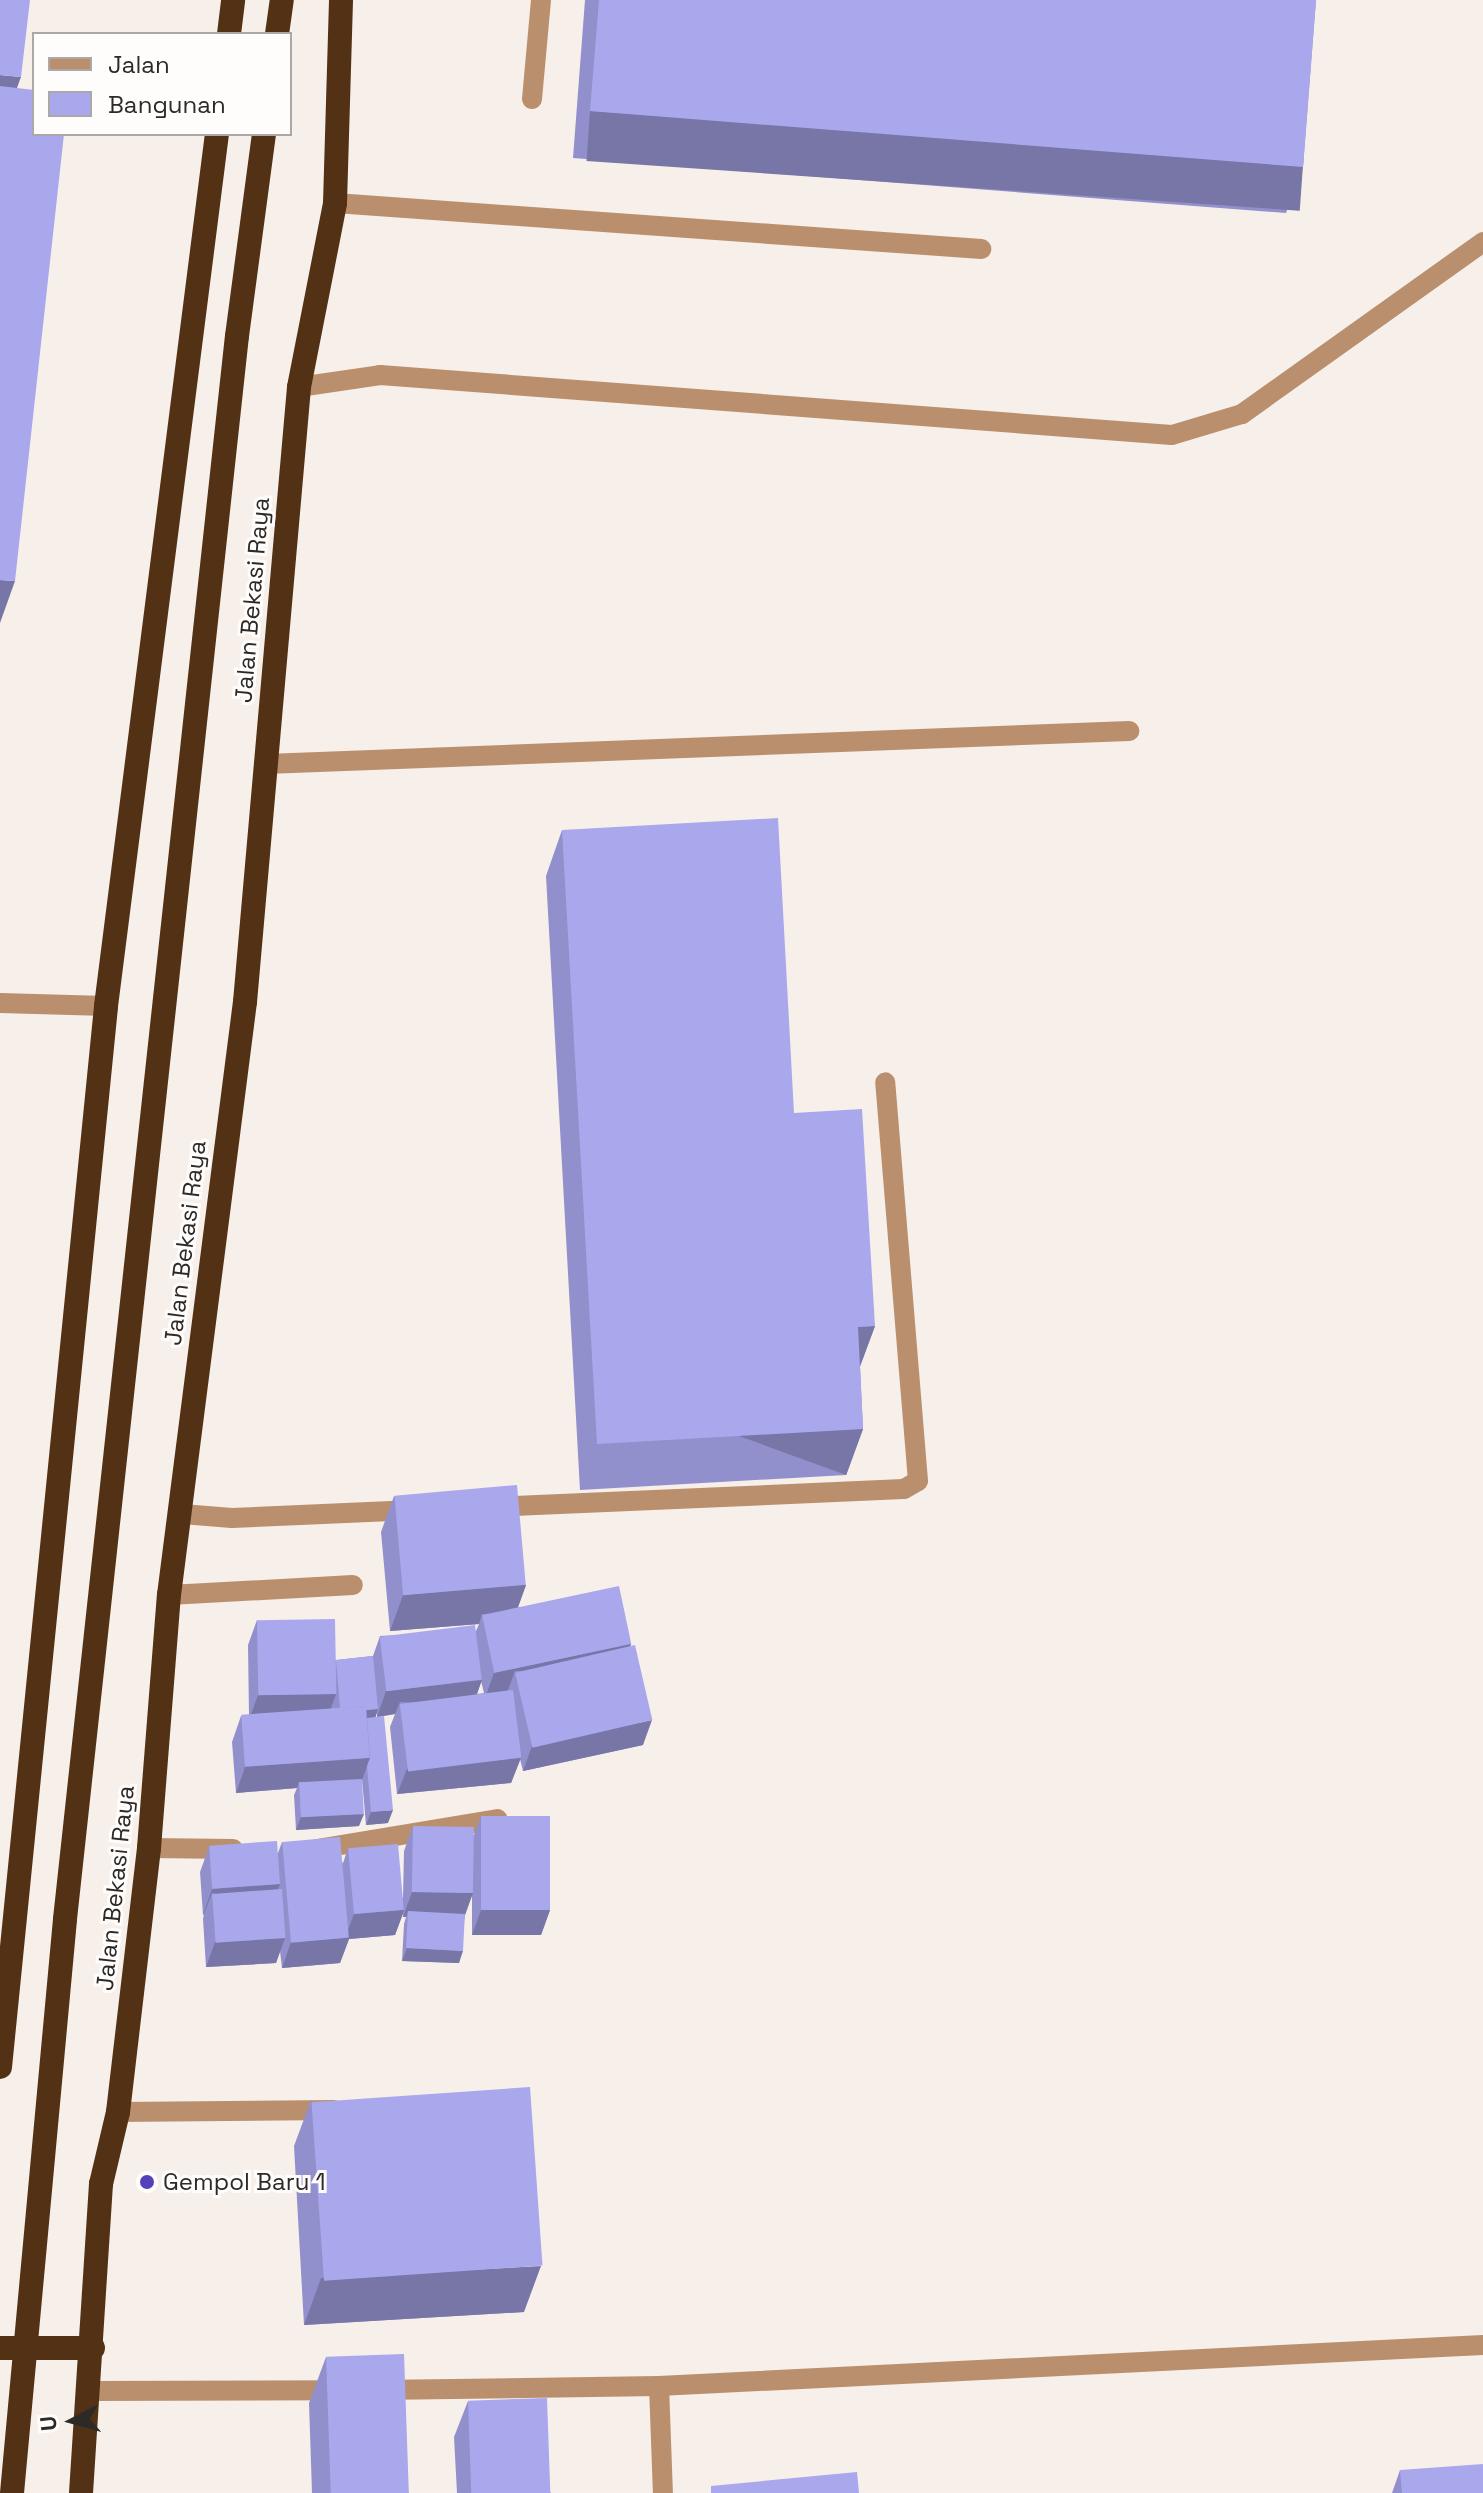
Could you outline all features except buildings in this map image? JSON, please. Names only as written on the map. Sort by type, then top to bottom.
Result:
[{"type":"highway","points":[[229,32],[233,0]]},
{"type":"highway","points":[[277,32],[282,0]]},
{"type":"highway","name":"Jalan Bekasi Raya","points":[[81,2493],[91,2391],[101,2184],[118,2112],[149,1848],[169,1595],[182,1514],[245,1002],[299,387],[335,203],[341,0]]},
{"type":"highway","points":[[0,2067],[106,1006],[217,136]]},
{"type":"highway","points":[[12,2493],[65,1919],[233,368],[264,136]]},
{"type":"highway","points":[[0,2348],[93,2348]]},
{"type":"street","points":[[532,99],[541,0]]},
{"type":"street","points":[[335,203],[981,249]]},
{"type":"street","points":[[299,387],[380,375],[1172,435],[1242,414],[1483,242]]},
{"type":"street","points":[[266,764],[1129,731]]},
{"type":"street","points":[[0,1003],[106,1006]]},
{"type":"street","points":[[466,1508],[913,1486],[918,1481],[885,1082]]},
{"type":"street","points":[[182,1514],[232,1518],[435,1509]]},
{"type":"street","points":[[169,1595],[353,1585]]},
{"type":"street","points":[[291,1849],[339,1850],[420,1829],[498,1819]]},
{"type":"street","points":[[149,1848],[260,1849]]},
{"type":"street","points":[[118,2112],[357,2109]]},
{"type":"street","points":[[91,2391],[659,2386],[1483,2345]]},
{"type":"street","points":[[659,2386],[663,2493]]},
{"type":"place","name":"Gempol Baru 1","points":[[147,2182]]}]
